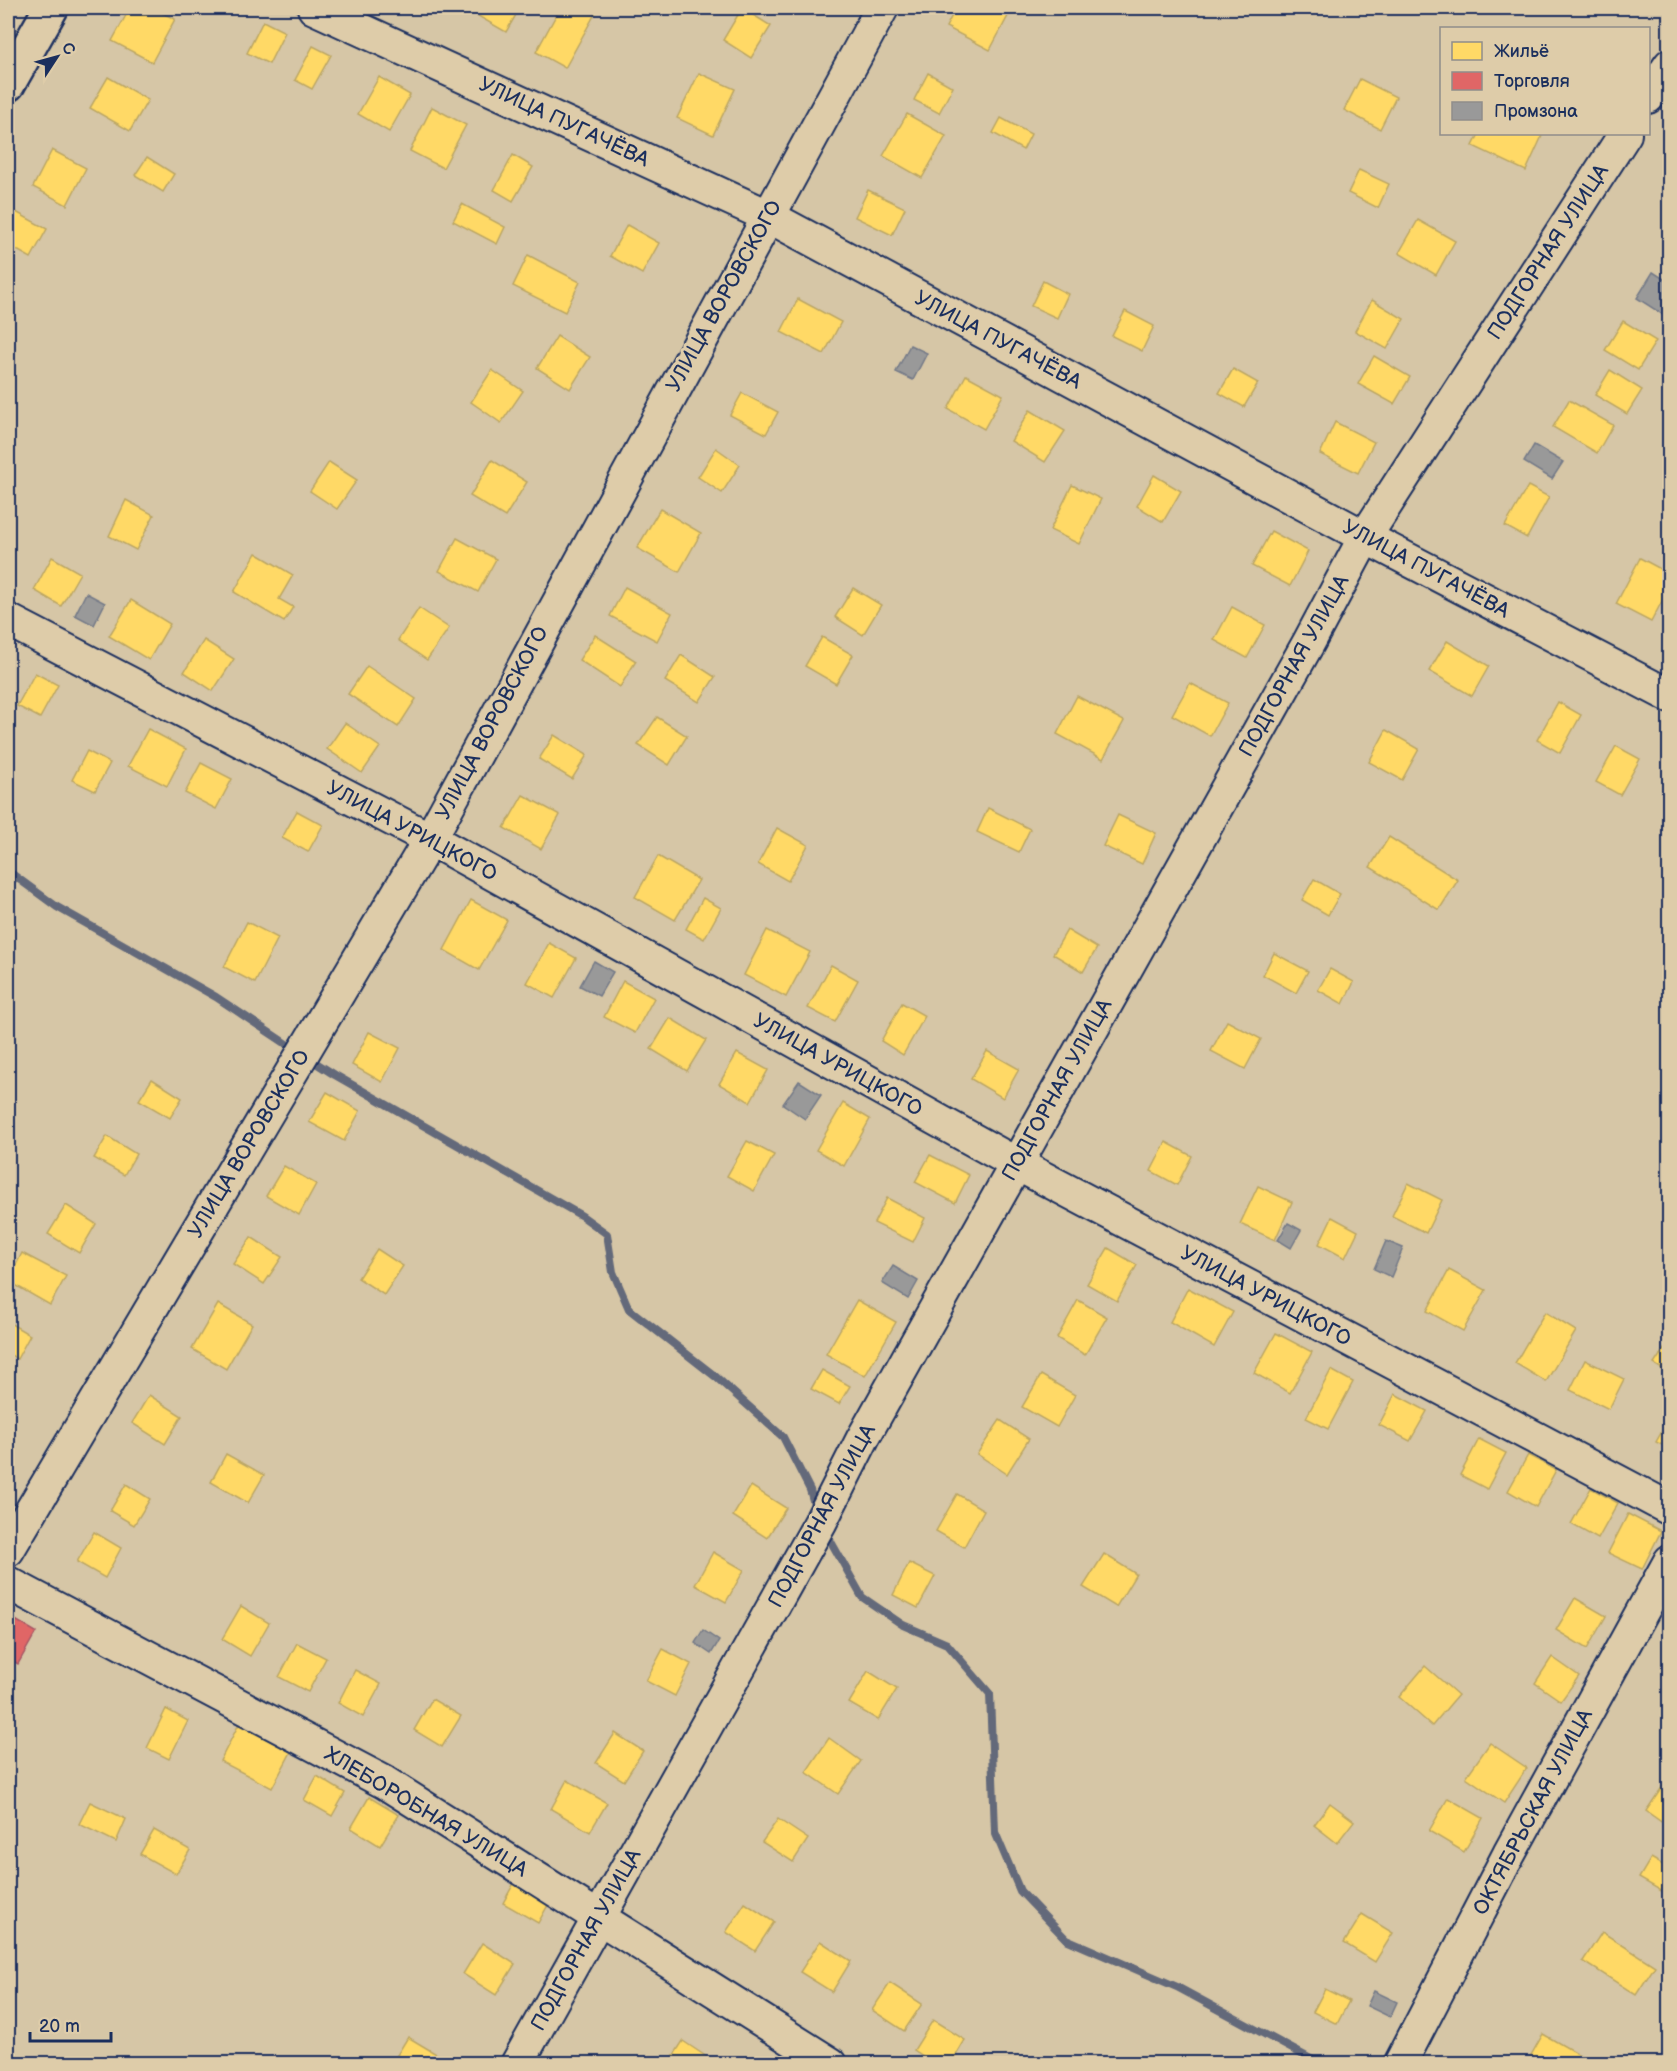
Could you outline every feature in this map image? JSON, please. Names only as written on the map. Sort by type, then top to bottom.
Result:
[{"type":"street","points":[[8,84],[51,8]]},
{"type":"street","name":"УЛИЦА ПУГАЧЁВА","points":[[314,8],[768,216],[1365,537],[1670,696]]},
{"type":"street","name":"УЛИЦА ВОРОВСКОГО","points":[[8,1550],[429,839],[882,8]]},
{"type":"street","points":[[1650,94],[1670,65]]},
{"type":"street","name":"ПОДГОРНАЯ УЛИЦА","points":[[517,2064],[820,1523],[863,1438],[1309,642],[1365,537],[1624,135]]},
{"type":"street","name":"УЛИЦА УРИЦКОГО","points":[[8,620],[429,839],[1016,1163],[1670,1509]]},
{"type":"street","name":"ОКТЯБРЬСКАЯ УЛИЦА","points":[[1400,2064],[1509,1854],[1670,1561]]},
{"type":"street","name":"ХЛЕБОРОБНАЯ УЛИЦА","points":[[8,1583],[384,1782],[831,2064]]},
{"type":"building: Жильё","points":[[130,8],[152,8],[175,19],[152,62],[112,41]]},
{"type":"building: Жильё","points":[[473,8],[520,8],[506,32],[471,12]]},
{"type":"building: Жильё","points":[[560,8],[597,10],[565,68],[536,52]]},
{"type":"building: Жильё","points":[[742,8],[771,26],[751,58],[723,40]]},
{"type":"building: Жильё","points":[[956,8],[992,8],[1008,16],[990,50],[946,27]]},
{"type":"building: Жильё","points":[[263,21],[285,32],[269,64],[247,53]]},
{"type":"building: Жильё","points":[[313,46],[331,55],[312,89],[295,80]]},
{"type":"building: Жильё","points":[[699,73],[735,89],[713,135],[677,118]]},
{"type":"building: Жильё","points":[[928,73],[953,87],[939,113],[914,100]]},
{"type":"building: Жильё","points":[[108,77],[148,100],[130,131],[90,108]]},
{"type":"building: Жильё","points":[[379,77],[410,95],[389,132],[358,114]]},
{"type":"building: Жильё","points":[[1360,79],[1396,97],[1380,129],[1344,110]]},
{"type":"building: Жильё","points":[[432,107],[466,125],[443,168],[410,151]]},
{"type":"building: Жильё","points":[[907,114],[946,136],[922,178],[883,156]]},
{"type":"building: Жильё","points":[[1001,118],[1031,134],[1023,150],[993,133]]},
{"type":"building: Жильё","points":[[1478,135],[1542,136],[1526,171],[1473,146]]},
{"type":"building: Жильё","points":[[52,150],[86,168],[67,205],[33,187]]},
{"type":"building: Жильё","points":[[513,155],[533,167],[513,201],[494,190]]},
{"type":"building: Жильё","points":[[147,157],[174,174],[163,192],[135,175]]},
{"type":"building: Жильё","points":[[1359,170],[1389,184],[1378,208],[1348,193]]},
{"type":"building: Жильё","points":[[868,190],[905,208],[892,235],[855,217]]},
{"type":"building: Жильё","points":[[462,204],[505,227],[497,244],[453,221]]},
{"type":"building: Жильё","points":[[16,212],[47,229],[31,258],[8,245],[8,227]]},
{"type":"building: Жильё","points":[[1418,220],[1455,241],[1436,275],[1399,253]]},
{"type":"building: Жильё","points":[[627,225],[659,243],[642,274],[610,256]]},
{"type":"building: Жильё","points":[[528,255],[580,282],[565,312],[513,286]]},
{"type":"building: Жильё","points":[[1043,281],[1068,294],[1057,318],[1031,306]]},
{"type":"building: Жильё","points":[[798,299],[841,322],[824,354],[781,332]]},
{"type":"building: Жильё","points":[[1372,300],[1404,319],[1387,349],[1355,331]]},
{"type":"building: Жильё","points":[[1125,311],[1154,326],[1142,351],[1112,336]]},
{"type":"building: Жильё","points":[[1623,321],[1656,341],[1638,370],[1605,350]]},
{"type":"building: Жильё","points":[[557,336],[590,357],[570,389],[537,368]]},
{"type":"building: Жильё","points":[[1374,356],[1410,377],[1394,404],[1358,384]]},
{"type":"building: Жильё","points":[[1233,369],[1258,383],[1244,407],[1219,393]]},
{"type":"building: Жильё","points":[[492,370],[523,391],[501,423],[471,402]]},
{"type":"building: Жильё","points":[[1610,370],[1642,390],[1627,414],[1595,395]]},
{"type":"building: Жильё","points":[[966,375],[1003,395],[984,429],[948,409]]},
{"type":"building: Жильё","points":[[742,393],[778,412],[766,434],[730,415]]},
{"type":"building: Жильё","points":[[1569,400],[1613,425],[1597,453],[1553,427]]},
{"type":"building: Жильё","points":[[1030,410],[1065,431],[1045,462],[1011,441]]},
{"type":"building: Жильё","points":[[1335,422],[1374,442],[1358,473],[1320,454]]},
{"type":"building: Жильё","points":[[716,448],[740,465],[722,493],[698,477]]},
{"type":"building: Жильё","points":[[492,460],[527,482],[505,517],[470,496]]},
{"type":"building: Жильё","points":[[329,462],[357,480],[337,509],[310,491]]},
{"type":"building: Жильё","points":[[1154,475],[1181,491],[1163,522],[1137,506]]},
{"type":"building: Жильё","points":[[1072,485],[1101,499],[1079,544],[1050,530]]},
{"type":"building: Жильё","points":[[1528,486],[1549,497],[1527,538],[1505,526]]},
{"type":"building: Жильё","points":[[126,500],[154,515],[136,550],[109,536]]},
{"type":"building: Жильё","points":[[660,509],[701,533],[679,572],[637,548]]},
{"type":"building: Жильё","points":[[1271,531],[1308,551],[1290,586],[1252,566]]},
{"type":"building: Жильё","points":[[457,538],[496,559],[478,592],[439,571]]},
{"type":"building: Жильё","points":[[256,553],[293,575],[279,599],[293,607],[284,622],[234,592]]},
{"type":"building: Жильё","points":[[52,557],[80,573],[61,606],[34,590]]},
{"type":"building: Жильё","points":[[1640,558],[1670,574],[1670,586],[1651,622],[1616,604]]},
{"type":"building: Жильё","points":[[625,587],[672,613],[657,641],[610,616]]},
{"type":"building: Жильё","points":[[853,588],[881,605],[863,635],[835,617]]},
{"type":"building: Жильё","points":[[131,600],[170,624],[149,660],[109,636]]},
{"type":"building: Жильё","points":[[1232,607],[1265,625],[1247,658],[1214,640]]},
{"type":"building: Жильё","points":[[419,608],[449,628],[427,660],[398,640]]},
{"type":"building: Жильё","points":[[595,635],[636,661],[620,687],[579,660]]},
{"type":"building: Жильё","points":[[822,637],[853,655],[836,684],[805,666]]},
{"type":"building: Жильё","points":[[204,640],[234,659],[213,691],[184,672]]},
{"type":"building: Жильё","points":[[1447,641],[1489,666],[1472,696],[1429,671]]},
{"type":"building: Жильё","points":[[681,655],[715,677],[699,702],[665,681]]},
{"type":"building: Жильё","points":[[367,666],[416,699],[398,727],[348,694]]},
{"type":"building: Жильё","points":[[35,673],[58,685],[40,718],[17,706]]},
{"type":"building: Жильё","points":[[1190,683],[1228,703],[1210,736],[1172,715]]},
{"type":"building: Жильё","points":[[1077,696],[1124,721],[1103,759],[1057,734]]},
{"type":"building: Жильё","points":[[1558,702],[1581,715],[1560,753],[1537,740]]},
{"type":"building: Жильё","points":[[657,717],[687,736],[669,765],[638,745]]},
{"type":"building: Жильё","points":[[345,723],[380,747],[362,773],[327,749]]},
{"type":"building: Жильё","points":[[148,729],[186,749],[167,786],[128,766]]},
{"type":"building: Жильё","points":[[1386,730],[1419,749],[1402,780],[1369,762]]},
{"type":"building: Жильё","points":[[554,735],[587,755],[572,779],[539,759]]},
{"type":"building: Жильё","points":[[1616,746],[1640,759],[1620,795],[1596,782]]},
{"type":"building: Жильё","points":[[87,751],[110,763],[95,791],[72,780]]},
{"type":"building: Жильё","points":[[201,763],[232,779],[216,809],[185,793]]},
{"type":"building: Жильё","points":[[523,795],[560,815],[541,849],[504,828]]},
{"type":"building: Жильё","points":[[988,808],[1030,829],[1019,852],[977,832]]},
{"type":"building: Жильё","points":[[297,811],[323,825],[308,852],[282,838]]},
{"type":"building: Жильё","points":[[1118,815],[1156,833],[1142,864],[1103,846]]},
{"type":"building: Жильё","points":[[777,828],[808,845],[788,881],[758,864]]},
{"type":"building: Жильё","points":[[1389,837],[1458,880],[1439,910],[1370,867]]},
{"type":"building: Жильё","points":[[658,856],[699,880],[675,920],[635,897]]},
{"type":"building: Жильё","points":[[1314,879],[1340,894],[1328,915],[1302,900]]},
{"type":"building: Жильё","points":[[703,898],[721,908],[704,939],[686,929]]},
{"type":"building: Жильё","points":[[471,900],[507,920],[479,970],[444,950]]},
{"type":"building: Жильё","points":[[247,922],[278,938],[255,983],[224,967]]},
{"type":"building: Жильё","points":[[767,930],[810,952],[786,997],[744,975]]},
{"type":"building: Жильё","points":[[1067,930],[1097,948],[1083,972],[1053,954]]},
{"type":"building: Жильё","points":[[549,943],[576,958],[554,998],[527,983]]},
{"type":"building: Жильё","points":[[1274,953],[1308,971],[1296,993],[1263,975]]},
{"type":"building: Жильё","points":[[831,965],[858,980],[835,1022],[808,1008]]},
{"type":"building: Жильё","points":[[1330,969],[1354,982],[1343,1004],[1318,990]]},
{"type":"building: Жильё","points":[[623,981],[654,998],[635,1033],[604,1017]]},
{"type":"building: Жильё","points":[[902,1003],[925,1016],[903,1055],[881,1041]]},
{"type":"building: Жильё","points":[[670,1018],[706,1040],[687,1071],[651,1049]]},
{"type":"building: Жильё","points":[[1227,1021],[1261,1039],[1245,1069],[1211,1051]]},
{"type":"building: Жильё","points":[[369,1032],[400,1048],[382,1082],[352,1065]]},
{"type":"building: Жильё","points":[[987,1051],[1019,1069],[1003,1098],[971,1079]]},
{"type":"building: Жильё","points":[[737,1053],[768,1070],[750,1102],[719,1084]]},
{"type":"building: Жильё","points":[[152,1079],[182,1098],[170,1118],[139,1100]]},
{"type":"building: Жильё","points":[[327,1092],[360,1111],[344,1141],[309,1122]]},
{"type":"building: Жильё","points":[[843,1103],[870,1119],[844,1166],[816,1150]]},
{"type":"building: Жильё","points":[[107,1136],[136,1154],[124,1175],[94,1158]]},
{"type":"building: Жильё","points":[[747,1141],[774,1155],[754,1191],[727,1176]]},
{"type":"building: Жильё","points":[[1166,1142],[1192,1156],[1177,1185],[1151,1171]]},
{"type":"building: Жильё","points":[[930,1155],[969,1175],[955,1203],[915,1182]]},
{"type":"building: Жильё","points":[[284,1166],[316,1184],[299,1215],[266,1196]]},
{"type":"building: Жильё","points":[[1408,1183],[1442,1200],[1426,1233],[1392,1216]]},
{"type":"building: Жильё","points":[[1258,1186],[1292,1202],[1275,1240],[1240,1224]]},
{"type":"building: Жильё","points":[[887,1198],[925,1218],[913,1242],[874,1223]]},
{"type":"building: Жильё","points":[[66,1205],[96,1224],[79,1253],[48,1234]]},
{"type":"building: Жильё","points":[[1332,1217],[1358,1231],[1345,1258],[1319,1244]]},
{"type":"building: Жильё","points":[[251,1237],[282,1257],[264,1284],[233,1264]]},
{"type":"building: Жильё","points":[[1108,1248],[1137,1265],[1117,1301],[1087,1284]]},
{"type":"building: Жильё","points":[[377,1249],[403,1266],[384,1295],[358,1278]]},
{"type":"building: Жильё","points":[[22,1253],[66,1276],[50,1305],[8,1281]]},
{"type":"building: Жильё","points":[[1449,1270],[1486,1290],[1463,1331],[1427,1311]]},
{"type":"building: Жильё","points":[[1188,1288],[1233,1312],[1214,1347],[1170,1322]]},
{"type":"building: Жильё","points":[[857,1300],[896,1322],[865,1376],[826,1354]]},
{"type":"building: Жильё","points":[[1078,1300],[1107,1317],[1085,1355],[1057,1338]]},
{"type":"building: Жильё","points":[[218,1304],[252,1324],[226,1369],[192,1349]]},
{"type":"building: Жильё","points":[[1545,1312],[1576,1331],[1546,1382],[1515,1363]]},
{"type":"building: Жильё","points":[[8,1322],[30,1335],[17,1359],[8,1353]]},
{"type":"building: Жильё","points":[[1276,1333],[1312,1352],[1290,1393],[1254,1373]]},
{"type":"building: Жильё","points":[[1667,1345],[1670,1346],[1670,1374],[1654,1364]]},
{"type":"building: Жильё","points":[[1585,1360],[1624,1379],[1609,1409],[1570,1390]]},
{"type":"building: Жильё","points":[[822,1370],[850,1386],[839,1404],[811,1389]]},
{"type":"building: Жильё","points":[[1331,1370],[1353,1382],[1328,1429],[1306,1418]]},
{"type":"building: Жильё","points":[[1041,1375],[1075,1395],[1057,1427],[1022,1407]]},
{"type":"building: Жильё","points":[[1395,1394],[1427,1411],[1410,1441],[1379,1425]]},
{"type":"building: Жильё","points":[[149,1395],[182,1416],[165,1444],[132,1423]]},
{"type":"building: Жильё","points":[[1670,1417],[1670,1449],[1656,1442]]},
{"type":"building: Жильё","points":[[1000,1420],[1029,1439],[1007,1474],[977,1454]]},
{"type":"building: Жильё","points":[[1479,1439],[1506,1453],[1487,1489],[1460,1475]]},
{"type":"building: Жильё","points":[[226,1454],[264,1475],[248,1503],[211,1482]]},
{"type":"building: Жильё","points":[[1528,1455],[1556,1470],[1536,1507],[1508,1491]]},
{"type":"building: Жильё","points":[[126,1484],[150,1499],[134,1525],[110,1511]]},
{"type":"building: Жильё","points":[[751,1486],[786,1508],[767,1538],[733,1516]]},
{"type":"building: Жильё","points":[[1591,1488],[1618,1503],[1598,1539],[1571,1524]]},
{"type":"building: Жильё","points":[[957,1494],[984,1510],[964,1547],[936,1531]]},
{"type":"building: Жильё","points":[[1628,1514],[1661,1531],[1642,1569],[1608,1553]]},
{"type":"building: Жильё","points":[[94,1532],[121,1548],[105,1578],[77,1562]]},
{"type":"building: Жильё","points":[[713,1552],[744,1570],[726,1602],[695,1585]]},
{"type":"building: Жильё","points":[[1104,1554],[1136,1574],[1116,1607],[1083,1587]]},
{"type":"building: Жильё","points":[[909,1563],[935,1576],[918,1608],[893,1595]]},
{"type":"building: Жильё","points":[[1575,1598],[1606,1616],[1587,1649],[1556,1630]]},
{"type":"building: Жильё","points":[[241,1606],[269,1623],[250,1656],[222,1639]]},
{"type":"building: Жильё","points":[[297,1643],[326,1658],[308,1692],[279,1677]]},
{"type":"building: Жильё","points":[[663,1649],[691,1664],[675,1696],[646,1681]]},
{"type":"building: Жильё","points":[[1552,1657],[1579,1676],[1561,1701],[1535,1683]]},
{"type":"building: Жильё","points":[[1425,1666],[1458,1695],[1432,1726],[1399,1697]]},
{"type":"building: Жильё","points":[[355,1670],[381,1684],[363,1717],[338,1703]]},
{"type":"building: Жильё","points":[[868,1671],[897,1689],[878,1720],[849,1703]]},
{"type":"building: Жильё","points":[[432,1699],[461,1716],[442,1747],[414,1730]]},
{"type":"building: Жильё","points":[[166,1709],[188,1721],[169,1759],[147,1748]]},
{"type":"building: Жильё","points":[[239,1724],[291,1752],[272,1788],[220,1761]]},
{"type":"building: Жильё","points":[[615,1733],[643,1751],[624,1781],[596,1763]]},
{"type":"building: Жильё","points":[[829,1738],[861,1761],[838,1794],[806,1772]]},
{"type":"building: Жильё","points":[[1490,1743],[1527,1768],[1504,1803],[1466,1777]]},
{"type":"building: Жильё","points":[[317,1776],[345,1793],[332,1816],[304,1800]]},
{"type":"building: Жильё","points":[[1670,1777],[1670,1828],[1646,1811]]},
{"type":"building: Жильё","points":[[567,1780],[607,1803],[590,1832],[551,1809]]},
{"type":"building: Жильё","points":[[369,1797],[399,1815],[380,1846],[351,1828]]},
{"type":"building: Жильё","points":[[1448,1798],[1483,1818],[1464,1852],[1429,1831]]},
{"type":"building: Жильё","points":[[90,1802],[126,1819],[116,1842],[79,1824]]},
{"type":"building: Жильё","points":[[1330,1803],[1354,1821],[1337,1843],[1314,1825]]},
{"type":"building: Жильё","points":[[778,1819],[808,1839],[793,1862],[762,1842]]},
{"type":"building: Жильё","points":[[154,1830],[190,1850],[176,1874],[140,1854]]},
{"type":"building: Жильё","points":[[1651,1858],[1670,1869],[1670,1896],[1639,1878]]},
{"type":"building: Жильё","points":[[518,1876],[553,1896],[538,1923],[503,1903]]},
{"type":"building: Жильё","points":[[745,1903],[774,1922],[755,1951],[726,1932]]},
{"type":"building: Жильё","points":[[1362,1914],[1393,1933],[1375,1962],[1344,1943]]},
{"type":"building: Жильё","points":[[1602,1932],[1655,1966],[1636,1995],[1583,1961]]},
{"type":"building: Жильё","points":[[820,1941],[851,1961],[832,1992],[800,1972]]},
{"type":"building: Жильё","points":[[482,1943],[515,1964],[496,1995],[463,1974]]},
{"type":"building: Жильё","points":[[890,1983],[922,2004],[904,2031],[872,2010]]},
{"type":"building: Жильё","points":[[1325,1989],[1349,2001],[1337,2024],[1313,2012]]},
{"type":"building: Жильё","points":[[933,2020],[965,2040],[951,2064],[935,2064],[914,2050]]},
{"type":"building: Жильё","points":[[1543,2034],[1592,2062],[1591,2064],[1540,2064],[1530,2057]]},
{"type":"building: Жильё","points":[[408,2037],[453,2064],[400,2064],[394,2060]]},
{"type":"building: Жильё","points":[[683,2041],[716,2063],[668,2064]]},
{"type":"building: Торговля","points":[[12,1618],[36,1632],[18,1664],[8,1658],[8,1626]]},
{"type":"building: Промзона","points":[[1653,272],[1670,283],[1670,315],[1668,318],[1637,298]]},
{"type":"building: Промзона","points":[[910,345],[927,353],[913,380],[896,372]]},
{"type":"building: Промзона","points":[[1534,445],[1563,462],[1552,479],[1524,462]]},
{"type":"building: Промзона","points":[[86,593],[105,603],[94,625],[75,615]]},
{"type":"building: Промзона","points":[[594,961],[613,972],[599,996],[580,986]]},
{"type":"building: Промзона","points":[[799,1081],[821,1095],[805,1119],[783,1104]]},
{"type":"building: Промзона","points":[[1288,1223],[1301,1230],[1291,1248],[1278,1240]]},
{"type":"building: Промзона","points":[[1386,1241],[1403,1248],[1391,1277],[1374,1269]]},
{"type":"building: Промзона","points":[[893,1266],[918,1281],[908,1299],[882,1283]]},
{"type":"building: Промзона","points":[[703,1630],[719,1641],[711,1654],[695,1643]]},
{"type":"building: Промзона","points":[[1374,1991],[1397,2002],[1390,2017],[1367,2006]]},
{"type":"waterway","points":[[8,871],[57,907],[216,997],[297,1051]]},
{"type":"waterway","points":[[308,1058],[582,1216],[607,1234],[613,1272],[629,1309],[716,1377],[783,1437],[810,1490],[816,1511]]},
{"type":"waterway","points":[[825,1531],[862,1597],[903,1625],[947,1644],[990,1694],[995,1832],[1020,1891],[1066,1939],[1177,1987],[1320,2064]]}]
